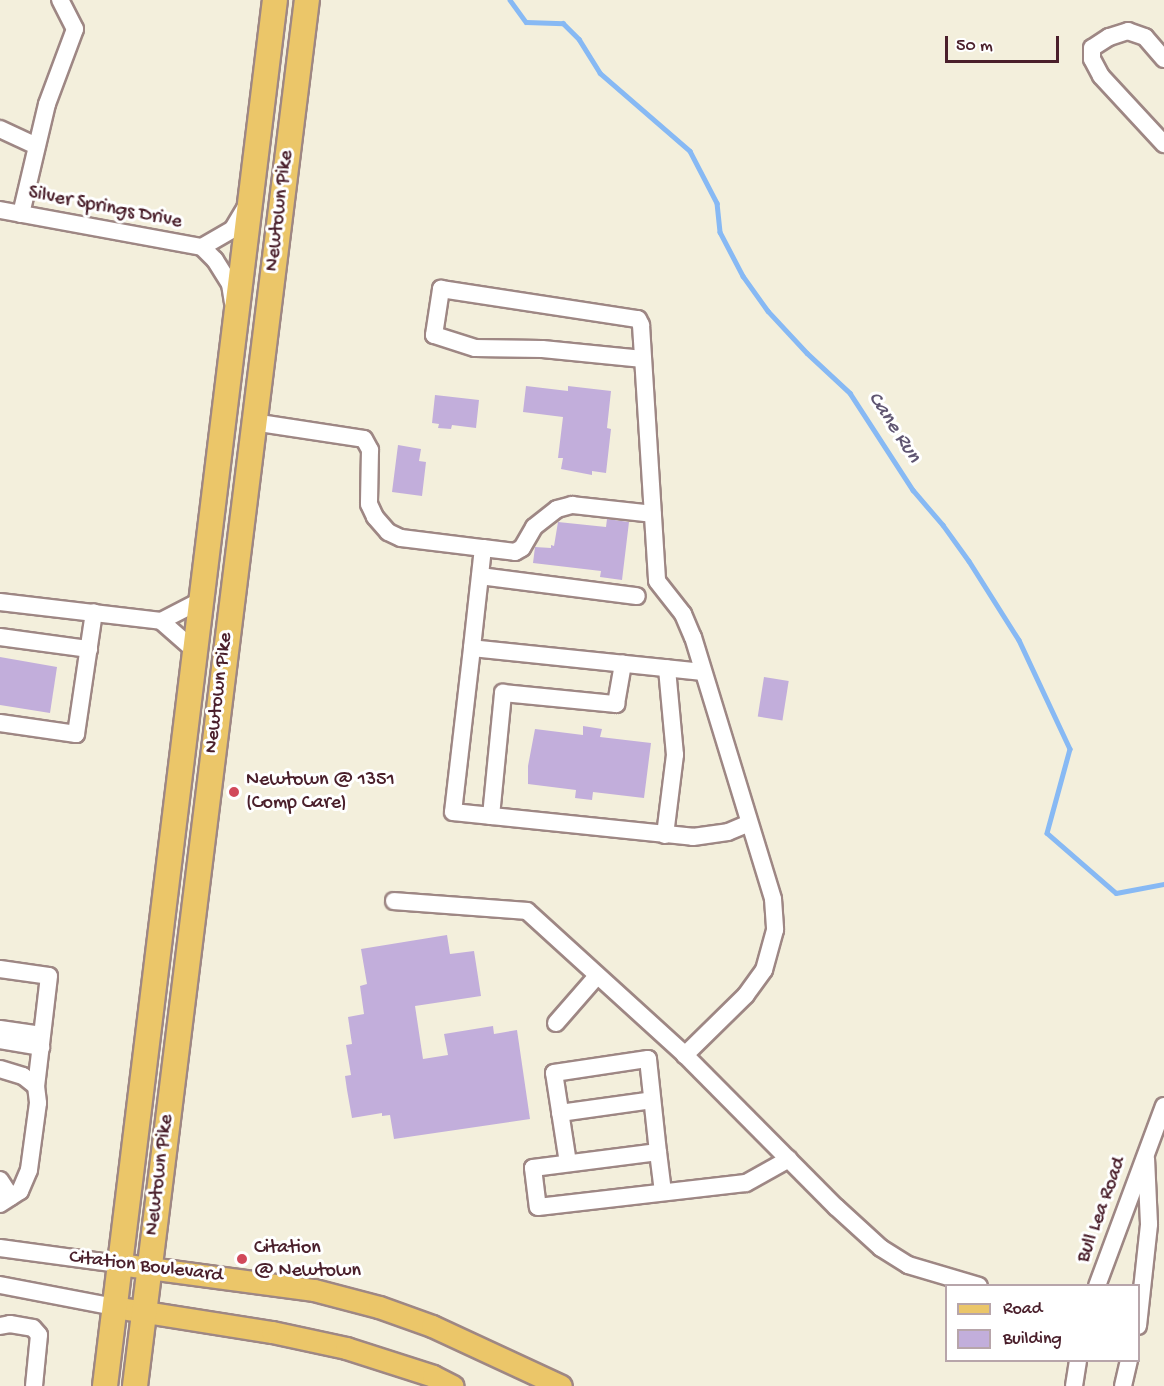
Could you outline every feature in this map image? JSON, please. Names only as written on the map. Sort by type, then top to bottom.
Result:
[{"type":"highway","name":"Newtown Pike","points":[[105,1386],[275,0]]},
{"type":"highway","name":"Newtown Pike","points":[[135,1386],[307,0]]},
{"type":"highway","points":[[234,325],[243,355],[241,405],[253,422]]},
{"type":"main road","name":"Citation Boulevard","points":[[119,1264],[314,1290],[380,1307],[432,1326],[561,1386]]},
{"type":"main road","name":"Citation Boulevard","points":[[114,1307],[272,1332],[346,1348],[433,1376],[453,1386]]},
{"type":"street","points":[[21,214],[47,104],[75,29],[60,0]]},
{"type":"street","points":[[1164,59],[1144,37],[1128,31],[1109,37],[1092,48],[1092,59],[1101,76],[1164,144]]},
{"type":"street","points":[[0,129],[36,146]]},
{"type":"street","name":"Silver Springs Drive","points":[[202,247],[232,230],[244,214],[250,194]]},
{"type":"street","name":"Silver Springs Drive","points":[[0,210],[202,247],[215,260],[230,284],[234,325]]},
{"type":"street","points":[[643,359],[542,349],[475,348],[434,335],[441,289],[638,320],[641,325],[657,581],[683,614],[703,672],[773,899],[776,930],[764,970],[746,995],[685,1055]]},
{"type":"street","points":[[253,422],[364,439],[370,450],[369,504],[375,517],[388,532],[401,538],[515,552],[522,548],[534,528],[557,509],[572,505],[653,514]]},
{"type":"street","points":[[483,548],[453,812],[665,835],[705,835],[728,832],[749,823]]},
{"type":"street","points":[[480,576],[637,596]]},
{"type":"street","points":[[162,621],[200,601]]},
{"type":"street","points":[[0,602],[162,621],[194,650]]},
{"type":"street","points":[[0,723],[76,734],[94,612]]},
{"type":"street","points":[[0,636],[89,650]]},
{"type":"street","points":[[472,648],[703,672]]},
{"type":"street","points":[[491,816],[503,693],[616,704],[623,664]]},
{"type":"street","points":[[665,835],[675,755],[668,668]]},
{"type":"street","points":[[394,901],[527,911],[685,1055],[881,1248],[908,1265],[972,1284]]},
{"type":"street","points":[[0,969],[50,976],[36,1086],[38,1103],[29,1170],[20,1191],[5,1200],[0,1180]]},
{"type":"street","points":[[556,1023],[597,976]]},
{"type":"street","points":[[0,1029],[41,1041]]},
{"type":"street","points":[[0,1040],[41,1041]]},
{"type":"street","points":[[568,1163],[554,1073],[648,1059],[667,1040]]},
{"type":"street","points":[[648,1059],[663,1192]]},
{"type":"street","points":[[0,1069],[23,1076],[36,1086]]},
{"type":"street","points":[[560,1113],[652,1100]]},
{"type":"street","name":"Bull Lea Road","points":[[1098,1284],[1146,1149],[1164,1106]]},
{"type":"street","name":"Bull Lea Road","points":[[1140,1313],[1149,1224],[1146,1149]]},
{"type":"street","points":[[658,1152],[533,1168],[538,1207],[746,1183],[789,1159]]},
{"type":"street","name":"Citation Boulevard","points":[[0,1248],[119,1264]]},
{"type":"street","name":"Citation Boulevard","points":[[0,1286],[114,1307]]},
{"type":"street","points":[[0,1326],[10,1324],[33,1328],[39,1335],[34,1386]]},
{"type":"street","points":[[1074,1386],[1078,1362]]},
{"type":"street","points":[[1123,1386],[1129,1362]]},
{"type":"building","points":[[526,386],[568,391],[568,386],[611,391],[607,428],[611,429],[606,473],[592,471],[592,475],[561,469],[563,458],[558,458],[563,417],[523,412]]},
{"type":"building","points":[[435,395],[479,400],[476,428],[452,425],[451,429],[438,428],[439,424],[432,423]]},
{"type":"building","points":[[398,445],[421,449],[419,461],[426,462],[422,496],[392,492]]},
{"type":"building","points":[[607,519],[629,522],[622,580],[600,577],[601,571],[533,563],[535,547],[551,548],[551,545],[554,546],[558,522],[606,527]]},
{"type":"building","points":[[0,657],[57,667],[50,713],[0,705]]},
{"type":"building","points":[[764,677],[789,681],[782,720],[758,717]]},
{"type":"building","points":[[583,726],[602,729],[600,737],[651,743],[644,798],[593,792],[592,800],[575,798],[576,790],[528,784],[528,766],[535,729],[583,735]]},
{"type":"building","points":[[447,935],[450,954],[474,951],[481,996],[415,1006],[423,1059],[448,1055],[444,1034],[493,1026],[494,1034],[517,1030],[530,1119],[394,1139],[390,1115],[382,1116],[382,1113],[352,1118],[347,1090],[345,1076],[351,1075],[346,1045],[352,1044],[348,1017],[364,1014],[360,986],[367,984],[361,949]]},
{"type":"waterway","name":"Cane Run","points":[[510,0],[526,22],[563,23],[579,39],[600,73],[690,151],[717,203],[720,232],[743,276],[768,311],[807,353],[850,393],[913,490],[943,525],[969,561],[1019,640],[1070,749],[1047,833],[1116,893],[1164,884]]},
{"type":"place","name":"Newtown @ 1351 (Comp Care)","points":[[234,792]]},
{"type":"place","name":"Citation @ Newtown","points":[[242,1259]]}]
